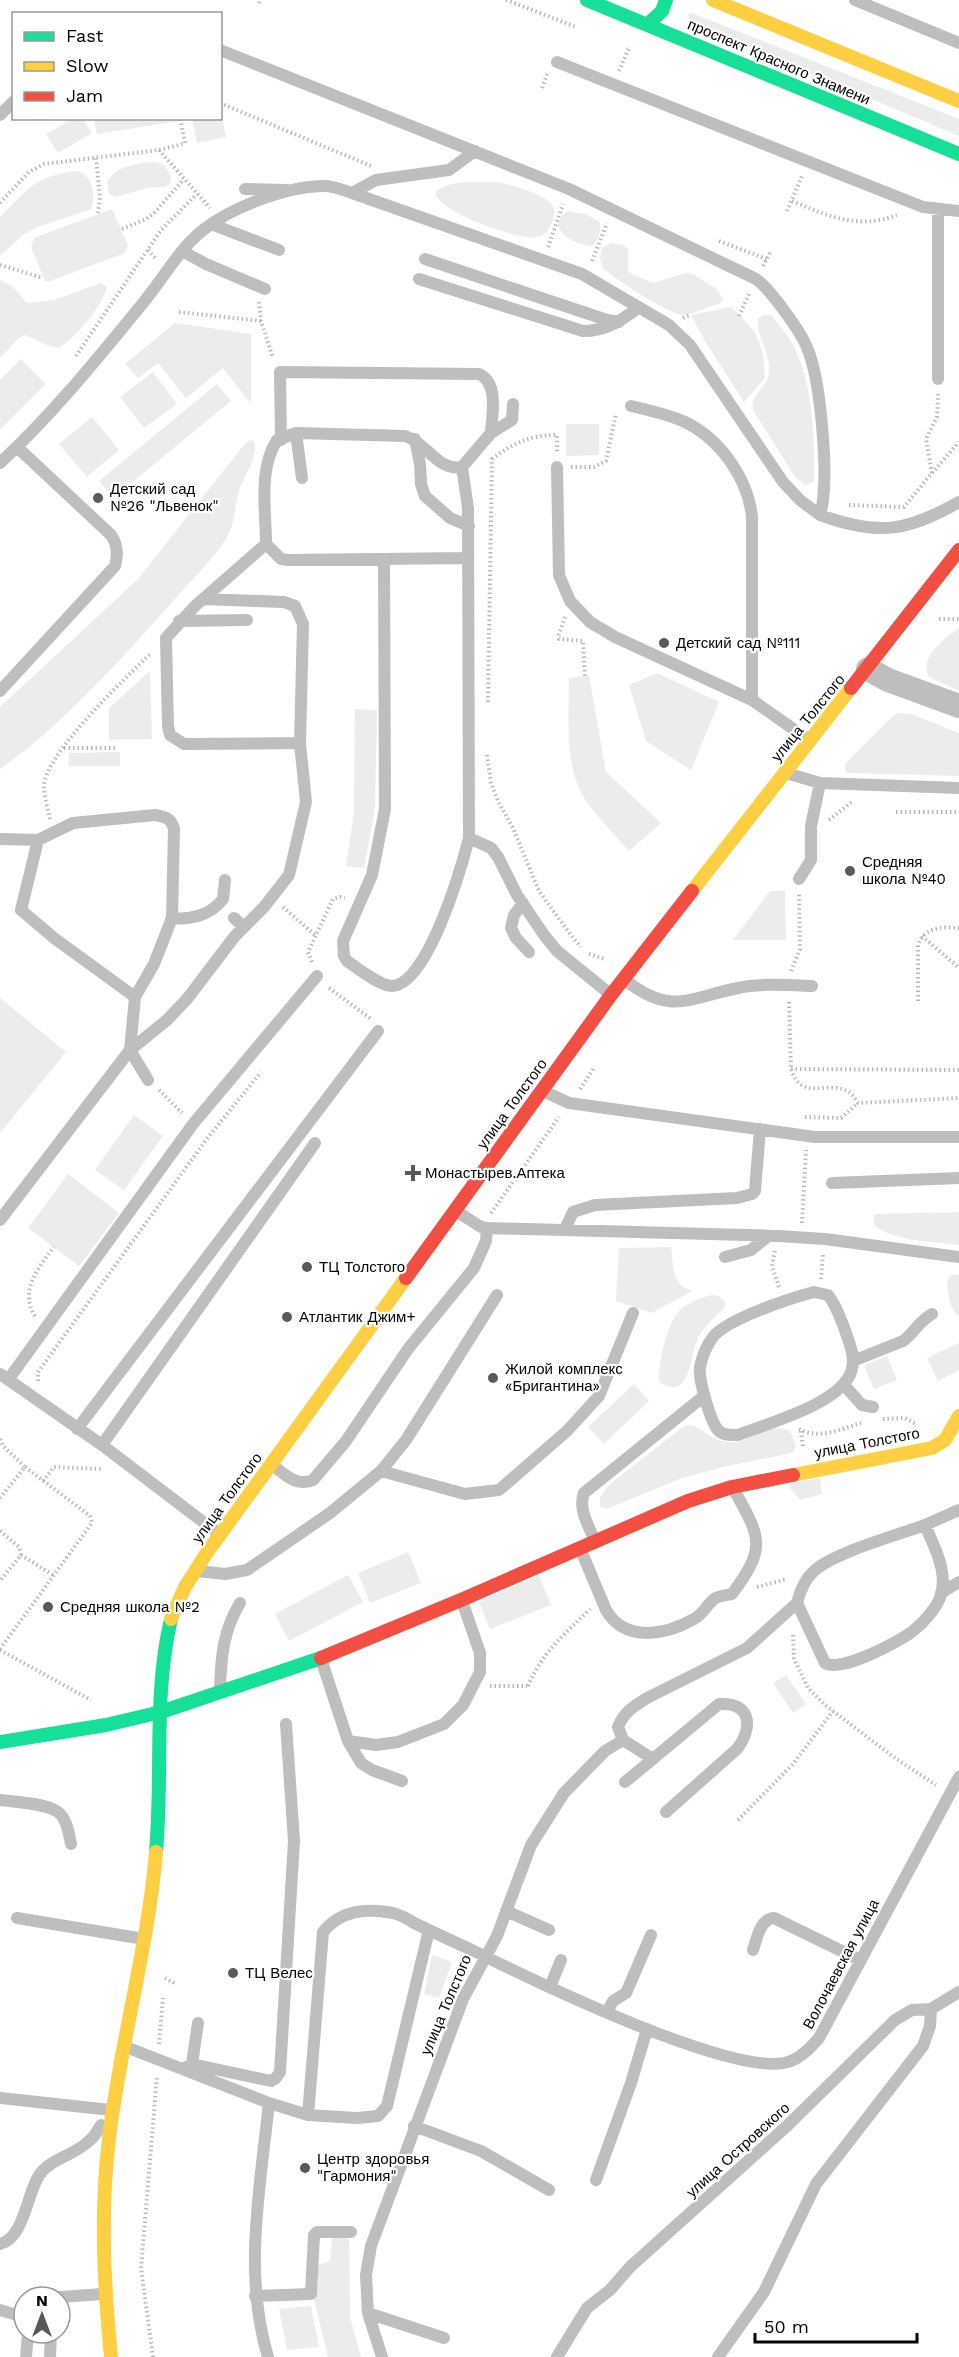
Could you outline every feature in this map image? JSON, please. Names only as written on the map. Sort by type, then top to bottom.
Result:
[{"type":"main road","name":"проспект Красного Знамени","points":[[587,0],[959,154]]},
{"type":"main road","points":[[647,25],[662,11],[666,0]]},
{"type":"main road","name":"проспект Красного Знамени","points":[[713,0],[959,101]]},
{"type":"main road","name":"улица Толстого","points":[[111,2357],[105,2294],[104,2210],[113,2110],[145,1939],[158,1833],[164,1662],[171,1618],[195,1571],[220,1534],[611,995],[959,550]]},
{"type":"main road","points":[[945,1440],[959,1416]]},
{"type":"main road","name":"улица Толстого","points":[[161,1712],[321,1658],[688,1501],[732,1487],[932,1448],[945,1440]]},
{"type":"main road","points":[[4,1742],[106,1725],[161,1712]]},
{"type":"street","points":[[868,669],[888,680],[959,706]]},
{"type":"lane","points":[[855,0],[959,43]]},
{"type":"lane","points":[[222,51],[569,189],[756,279],[763,285],[808,348],[813,365],[823,444],[823,494],[820,515]]},
{"type":"lane","points":[[557,62],[924,207],[959,211]]},
{"type":"lane","points":[[0,115],[12,103]]},
{"type":"lane","points":[[352,194],[376,180],[449,170],[475,151]]},
{"type":"lane","points":[[245,189],[291,190],[322,186],[544,259],[587,276],[669,325],[690,345],[783,482],[800,500],[820,515],[863,529],[893,529],[938,514],[959,502]]},
{"type":"lane","points":[[0,463],[17,447],[142,303],[182,251],[211,224],[245,205],[291,190]]},
{"type":"lane","points":[[938,210],[938,384]]},
{"type":"lane","points":[[211,224],[279,250]]},
{"type":"lane","points":[[182,251],[206,264],[265,289]]},
{"type":"lane","points":[[425,259],[607,320],[620,322]]},
{"type":"lane","points":[[419,279],[583,331],[597,331],[620,322],[639,306]]},
{"type":"lane","points":[[281,440],[282,369],[478,374],[485,377],[491,386],[491,433]]},
{"type":"lane","points":[[468,558],[282,559],[266,544],[267,461],[277,440],[296,433],[388,435],[415,439],[439,461],[451,467],[462,467],[491,433],[512,420],[513,404]]},
{"type":"lane","points":[[631,405],[664,413],[687,423],[713,441],[729,460],[747,488],[752,517],[752,700]]},
{"type":"lane","points":[[296,433],[302,478]]},
{"type":"lane","points":[[415,439],[421,484],[425,496],[450,518],[468,526]]},
{"type":"lane","points":[[0,691],[115,567],[117,556],[116,542],[111,535],[17,447]]},
{"type":"lane","points":[[384,559],[385,809],[372,875],[343,941],[344,956],[347,962],[381,983],[392,986],[404,981],[415,972],[449,904],[469,838],[468,526],[467,493],[462,467]]},
{"type":"lane","points":[[557,467],[559,575],[570,601],[590,622],[615,637],[752,700],[810,741]]},
{"type":"lane","points":[[266,544],[179,621],[166,638],[168,726],[170,735],[184,744],[300,743]]},
{"type":"lane","points":[[0,1220],[130,1050],[167,1020],[187,999],[235,936],[273,897],[289,875],[306,802],[300,743],[303,624],[295,606],[284,602],[204,599]]},
{"type":"lane","points":[[179,621],[247,621]]},
{"type":"lane","points":[[784,773],[820,783],[959,788]]},
{"type":"lane","points":[[799,879],[811,860],[811,826],[820,783]]},
{"type":"lane","points":[[0,838],[38,840],[73,823],[155,815],[167,817],[171,821],[174,829],[171,918],[154,964],[135,997],[130,1050],[148,1080]]},
{"type":"lane","points":[[469,838],[491,848],[523,903],[557,951],[611,995]]},
{"type":"lane","points":[[38,840],[21,910],[54,938],[135,997]]},
{"type":"lane","points":[[171,918],[187,919],[214,908],[224,899],[225,880]]},
{"type":"lane","points":[[523,903],[514,915],[511,928],[516,938],[529,952]]},
{"type":"lane","points":[[234,918],[244,927]]},
{"type":"lane","points":[[220,1534],[102,1445],[4,1377],[48,1326],[193,1124],[317,976]]},
{"type":"lane","points":[[624,979],[642,993],[669,1002],[698,999],[739,987],[812,986]]},
{"type":"lane","points":[[77,1429],[378,1031]]},
{"type":"lane","points":[[542,1090],[569,1103],[814,1137],[959,1137]]},
{"type":"lane","points":[[565,1229],[573,1212],[595,1205],[737,1198],[752,1194],[755,1191],[760,1129]]},
{"type":"lane","points":[[102,1445],[315,1143]]},
{"type":"lane","points":[[832,1183],[959,1178]]},
{"type":"lane","points":[[456,1211],[484,1227],[825,1239],[959,1257]]},
{"type":"lane","points":[[272,1464],[294,1482],[313,1480],[346,1442],[408,1349],[474,1268],[486,1241],[484,1227]]},
{"type":"lane","points":[[725,1257],[751,1250],[773,1236]]},
{"type":"lane","points":[[820,1292],[828,1295],[837,1309],[852,1347],[851,1373],[844,1385],[824,1401],[738,1435],[726,1435],[717,1429],[704,1396],[700,1368],[705,1351],[714,1336],[729,1323],[808,1293],[820,1292]]},
{"type":"lane","points":[[195,1571],[225,1574],[247,1570],[330,1513],[381,1471],[406,1440],[497,1295]]},
{"type":"lane","points":[[381,1471],[465,1494],[499,1490],[567,1431],[599,1396],[633,1312]]},
{"type":"lane","points":[[853,1361],[903,1341],[919,1322],[932,1314]]},
{"type":"lane","points":[[844,1385],[862,1405],[873,1407]]},
{"type":"lane","points":[[595,1540],[583,1513],[584,1493],[704,1396]]},
{"type":"lane","points":[[945,1440],[956,1452]]},
{"type":"lane","points":[[580,1547],[611,1620],[630,1631],[648,1634],[696,1619],[715,1598],[732,1594],[748,1573],[756,1556],[757,1542],[754,1528],[732,1487]]},
{"type":"lane","points":[[653,1759],[622,1740],[618,1727],[622,1717],[633,1706],[747,1648],[797,1603],[811,1573],[827,1561],[959,1510]]},
{"type":"lane","points":[[797,1603],[822,1660],[828,1665],[834,1666],[887,1647],[913,1631],[938,1603],[941,1593],[942,1568],[925,1525]]},
{"type":"lane","points":[[941,1593],[959,1582]]},
{"type":"lane","points":[[348,1741],[376,1745],[398,1742],[444,1724],[464,1705],[480,1672],[480,1653],[461,1600]]},
{"type":"lane","points":[[220,1693],[220,1654],[225,1635],[240,1603]]},
{"type":"lane","points":[[321,1658],[348,1741],[361,1763],[372,1770],[402,1781]]},
{"type":"lane","points":[[626,1782],[719,1704],[739,1707],[749,1725],[737,1749],[666,1812]]},
{"type":"lane","points":[[125,2047],[158,2060],[271,2081],[280,2072],[294,1841],[286,1725]]},
{"type":"lane","points":[[487,1958],[531,1845],[553,1809],[605,1751],[622,1740]]},
{"type":"lane","points":[[0,1753],[4,1742]]},
{"type":"lane","name":"Волочаевская улица","points":[[487,1958],[676,2041],[744,2061],[777,2064],[790,2062],[805,2053],[819,2038],[959,1777]]},
{"type":"lane","points":[[948,1796],[959,1807]]},
{"type":"lane","points":[[0,1800],[37,1805],[58,1812],[66,1824],[71,1844]]},
{"type":"lane","points":[[507,1911],[549,1930]]},
{"type":"lane","name":"улица Толстого","points":[[308,2115],[323,1932],[332,1921],[342,1915],[364,1912],[395,1914],[487,1958],[464,1999],[414,2126],[371,2246],[366,2275],[368,2313],[382,2357]]},
{"type":"lane","points":[[17,1918],[145,1939]]},
{"type":"lane","points":[[753,1950],[764,1922],[767,1918],[774,1918],[860,1960]]},
{"type":"lane","points":[[187,2066],[269,2103],[308,2115],[372,2118],[382,2114],[387,2106],[429,1930]]},
{"type":"lane","points":[[607,2012],[613,2001],[626,1993],[651,1935]]},
{"type":"lane","points":[[550,1987],[561,1960]]},
{"type":"lane","name":"улица Островского","points":[[557,2357],[587,2308],[788,2125],[895,2020],[912,2010],[931,2009],[959,1992]]},
{"type":"lane","points":[[718,2357],[764,2292],[816,2184],[923,2046],[930,2026],[931,2009]]},
{"type":"lane","points":[[187,2066],[198,2023]]},
{"type":"lane","points":[[596,2180],[631,2084],[647,2030]]},
{"type":"lane","points":[[0,2098],[113,2110]]},
{"type":"lane","points":[[268,2357],[255,2296],[254,2243],[269,2103]]},
{"type":"lane","points":[[0,2244],[6,2243],[19,2226],[39,2175],[50,2164],[90,2141],[113,2110]]},
{"type":"lane","points":[[414,2126],[481,2151],[549,2190]]},
{"type":"lane","points":[[255,2296],[311,2294],[314,2235],[317,2232],[351,2232]]},
{"type":"lane","points":[[72,2296],[105,2294]]},
{"type":"lane","points":[[368,2313],[444,2338]]},
{"type":"path","points":[[506,0],[576,27],[587,0]]},
{"type":"path","points":[[619,71],[629,48]]},
{"type":"path","points":[[222,104],[396,178]]},
{"type":"path","points":[[0,203],[29,172],[44,164],[159,150],[185,143],[180,120]]},
{"type":"path","points":[[159,150],[205,203]]},
{"type":"path","points":[[96,158],[100,197],[98,213]]},
{"type":"path","points":[[787,211],[806,167]]},
{"type":"path","points":[[122,229],[146,219],[184,179]]},
{"type":"path","points":[[544,259],[569,189]]},
{"type":"path","points":[[80,348],[161,230],[197,194]]},
{"type":"path","points":[[792,201],[830,218],[880,221],[903,212]]},
{"type":"path","points":[[587,276],[612,208]]},
{"type":"path","points":[[0,265],[43,278]]},
{"type":"path","points":[[739,315],[756,279]]},
{"type":"path","points":[[179,312],[261,321]]},
{"type":"path","points":[[932,473],[926,439],[937,417],[938,384]]},
{"type":"path","points":[[487,709],[492,459],[508,447],[537,435],[557,435],[557,467],[594,467],[606,461],[616,411]]},
{"type":"path","points":[[841,503],[904,507],[959,442]]},
{"type":"path","points":[[940,611],[933,619],[959,619]]},
{"type":"path","points":[[47,804],[45,781],[63,748],[97,707],[166,638]]},
{"type":"path","points":[[559,639],[583,641],[585,676]]},
{"type":"path","points":[[63,748],[118,748]]},
{"type":"path","points":[[487,750],[491,783],[513,828],[539,891],[570,934],[588,954],[606,959]]},
{"type":"path","points":[[811,826],[830,820],[843,811],[856,798],[863,785]]},
{"type":"path","points":[[896,812],[959,812]]},
{"type":"path","points":[[799,879],[800,949]]},
{"type":"path","points":[[273,897],[298,923],[315,936]]},
{"type":"path","points":[[333,899],[308,952],[317,976],[329,989],[374,1020],[379,1028],[378,1031]]},
{"type":"path","points":[[918,1001],[918,944],[922,936],[927,931],[938,927],[959,928]]},
{"type":"path","points":[[922,936],[959,968]]},
{"type":"path","points":[[789,1019],[791,1069],[794,1077],[808,1089],[842,1089],[850,1092],[858,1103],[959,1098]]},
{"type":"path","points":[[484,1227],[597,1063]]},
{"type":"path","points":[[39,1383],[38,1372],[206,1140],[264,1069]]},
{"type":"path","points":[[791,1069],[959,1070]]},
{"type":"path","points":[[802,1214],[805,1152]]},
{"type":"path","points":[[773,1236],[774,1275]]},
{"type":"path","points":[[820,1292],[825,1239]]},
{"type":"path","points":[[48,1326],[35,1316],[31,1309],[29,1291],[36,1271],[54,1247]]},
{"type":"path","points":[[880,1419],[904,1418]]},
{"type":"path","points":[[801,1431],[820,1434],[869,1421]]},
{"type":"path","points":[[0,1439],[3,1446],[25,1467],[90,1516],[92,1520],[91,1527],[0,1649]]},
{"type":"path","points":[[0,1498],[25,1467]]},
{"type":"path","points":[[43,1481],[54,1467],[101,1469]]},
{"type":"path","points":[[0,1531],[19,1547],[21,1555],[53,1575]]},
{"type":"path","points":[[0,1581],[21,1555]]},
{"type":"path","points":[[732,1594],[811,1573]]},
{"type":"path","points":[[474,1686],[528,1686],[542,1658],[566,1630],[601,1597]]},
{"type":"path","points":[[797,1603],[792,1643],[796,1665],[808,1688],[833,1711],[948,1796]]},
{"type":"path","points":[[738,1820],[793,1764],[833,1711]]},
{"type":"path","points":[[153,2357],[141,2268],[165,1978],[176,1984]]},
{"type":"path","points":[[157,2074],[167,2078]]},
{"type":"shaded area","points":[[692,13],[959,119],[959,136],[694,24],[687,14]]},
{"type":"shaded area","points":[[222,117],[226,137],[197,143],[192,120],[222,120]]},
{"type":"shaded area","points":[[70,120],[84,120],[92,133],[58,153],[46,134]]},
{"type":"shaded area","points":[[94,120],[185,120],[97,134]]},
{"type":"shaded area","points":[[154,162],[163,164],[171,175],[170,183],[165,187],[147,188],[116,197],[109,194],[107,182],[115,172],[134,165]]},
{"type":"shaded area","points":[[78,171],[87,177],[92,187],[91,209],[40,226],[24,234],[0,256],[0,217],[26,191],[42,180]]},
{"type":"shaded area","points":[[496,182],[529,191],[549,202],[553,206],[554,216],[547,232],[542,236],[528,237],[499,230],[452,210],[436,195],[436,191],[443,187],[457,183]]},
{"type":"shaded area","points":[[112,209],[128,245],[125,253],[45,281],[31,247],[34,238]]},
{"type":"shaded area","points":[[568,211],[585,214],[599,221],[599,235],[592,246],[569,239],[560,229],[561,217]]},
{"type":"shaded area","points":[[611,243],[623,245],[628,249],[628,272],[653,283],[685,273],[693,274],[718,290],[723,300],[719,304],[684,315],[667,309],[603,269],[600,258],[602,248]]},
{"type":"shaded area","points":[[0,280],[12,286],[27,303],[54,300],[101,283],[107,287],[88,321],[59,348],[25,335],[19,338],[0,358]]},
{"type":"shaded area","points":[[731,307],[753,331],[763,354],[765,378],[744,402],[691,315]]},
{"type":"shaded area","points":[[763,315],[771,315],[787,335],[806,379],[812,414],[814,482],[805,485],[795,477],[753,410],[754,399],[766,381],[769,371],[758,326],[758,319]]},
{"type":"shaded area","points":[[175,323],[251,334],[251,404],[223,368],[186,398],[158,363],[138,378],[125,364]]},
{"type":"shaded area","points":[[21,359],[46,384],[0,430],[0,380]]},
{"type":"shaded area","points":[[153,372],[177,404],[144,428],[120,397]]},
{"type":"shaded area","points":[[217,384],[231,401],[113,498],[99,481]]},
{"type":"shaded area","points":[[92,417],[119,450],[87,477],[59,444]]},
{"type":"shaded area","points":[[566,424],[599,424],[599,455],[566,456]]},
{"type":"shaded area","points":[[250,440],[254,441],[255,452],[240,488],[230,531],[215,554],[92,689],[47,732],[0,769],[0,707],[138,579]]},
{"type":"shaded area","points":[[959,628],[959,691],[929,677],[927,663],[935,649]]},
{"type":"shaded area","points":[[150,671],[152,739],[109,740],[109,708]]},
{"type":"shaded area","points":[[657,673],[719,702],[691,770],[646,741],[629,685]]},
{"type":"shaded area","points":[[589,676],[606,772],[661,823],[629,851],[589,805],[575,776],[571,760],[568,727],[569,678]]},
{"type":"shaded area","points":[[355,709],[377,710],[375,808],[364,868],[346,866],[354,813]]},
{"type":"shaded area","points":[[898,713],[912,714],[959,733],[959,776],[848,773],[845,770],[846,763]]},
{"type":"shaded area","points":[[120,752],[120,766],[69,766],[69,753]]},
{"type":"shaded area","points":[[770,891],[785,891],[786,940],[733,940]]},
{"type":"shaded area","points":[[0,998],[66,1052],[0,1133]]},
{"type":"shaded area","points":[[134,1115],[163,1136],[124,1190],[95,1170]]},
{"type":"shaded area","points":[[68,1174],[119,1213],[79,1266],[28,1228]]},
{"type":"shaded area","points":[[959,1212],[959,1245],[901,1237],[881,1230],[873,1224],[875,1214]]},
{"type":"shaded area","points":[[671,1247],[676,1279],[692,1291],[652,1313],[616,1301],[619,1248]]},
{"type":"shaded area","points":[[951,1275],[959,1275],[959,1317],[949,1297],[947,1282]]},
{"type":"shaded area","points":[[712,1295],[719,1296],[725,1302],[724,1308],[699,1336],[684,1381],[678,1386],[670,1387],[659,1382],[664,1343],[676,1315],[688,1304]]},
{"type":"shaded area","points":[[959,1343],[959,1370],[938,1381],[927,1358]]},
{"type":"shaded area","points":[[887,1356],[897,1380],[874,1389],[864,1365]]},
{"type":"shaded area","points":[[634,1384],[649,1401],[604,1444],[588,1427]]},
{"type":"shaded area","points":[[692,1425],[726,1442],[742,1440],[765,1431],[782,1428],[790,1431],[796,1445],[794,1451],[788,1454],[682,1478],[607,1509],[600,1507],[600,1497],[610,1484],[684,1426]]},
{"type":"shaded area","points":[[820,1478],[822,1494],[800,1500],[787,1484]]},
{"type":"shaded area","points":[[408,1552],[421,1583],[370,1603],[358,1573]]},
{"type":"shaded area","points":[[348,1575],[363,1602],[289,1641],[275,1614]]},
{"type":"shaded area","points":[[539,1576],[551,1605],[490,1629],[479,1602]]},
{"type":"shaded area","points":[[786,1675],[806,1704],[793,1713],[773,1683]]},
{"type":"shaded area","points":[[432,1955],[452,1962],[439,1998],[424,1994]]},
{"type":"shaded area","points":[[346,2237],[349,2240],[350,2317],[361,2357],[328,2357],[314,2300],[318,2285],[318,2265],[330,2261],[332,2238]]},
{"type":"shaded area","points":[[311,2306],[319,2347],[287,2350],[279,2309]]},
{"type":"traffic: fast","points":[[587,0],[959,154]]},
{"type":"traffic: fast","points":[[647,25],[662,11],[666,0]]},
{"type":"traffic: fast","points":[[156,1852],[160,1706],[165,1648],[171,1619]]},
{"type":"traffic: fast","points":[[0,1742],[106,1725],[161,1712],[321,1658]]},
{"type":"traffic: slow","points":[[713,0],[959,101]]},
{"type":"traffic: slow","points":[[692,891],[851,688]]},
{"type":"traffic: slow","points":[[171,1619],[185,1587],[206,1554],[406,1278]]},
{"type":"traffic: slow","points":[[793,1475],[932,1448],[945,1440],[959,1416]]},
{"type":"traffic: slow","points":[[111,2357],[104,2248],[106,2166],[120,2067],[147,1924],[156,1852]]},
{"type":"traffic: jam","points":[[851,688],[959,550]]},
{"type":"traffic: jam","points":[[406,1278],[611,995],[692,891]]},
{"type":"traffic: jam","points":[[321,1658],[688,1501],[732,1487],[793,1475]]},
{"type":"place","name":"Детский сад №26 \"Львенок\"","points":[[98,498]]},
{"type":"place","name":"Детский сад №111","points":[[664,643]]},
{"type":"place","name":"Средняя школа №40","points":[[850,871]]},
{"type":"place","name":"Монастырев.Аптека","points":[[413,1173]]},
{"type":"place","name":"ТЦ Толстого","points":[[307,1267]]},
{"type":"place","name":"Атлантик Джим+","points":[[287,1317]]},
{"type":"place","name":"Жилой комплекс «Бригантина»","points":[[493,1378]]},
{"type":"place","name":"Средняя школа №2","points":[[48,1607]]},
{"type":"place","name":"ТЦ Велес","points":[[233,1973]]},
{"type":"place","name":"Центр здоровья \"Гармония\"","points":[[305,2168]]}]
